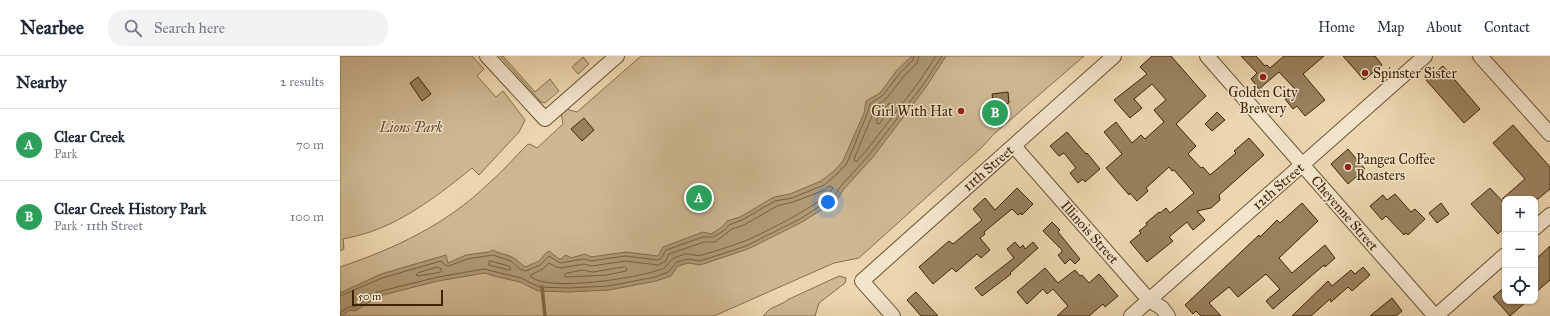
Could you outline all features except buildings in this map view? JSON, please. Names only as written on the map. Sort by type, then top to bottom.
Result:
[{"type":"street","points":[[487,56],[545,119],[617,56]]},
{"type":"street","name":"11th Street","points":[[893,316],[862,281],[1114,56]]},
{"type":"street","name":"Cheyenne Street","points":[[1206,56],[1436,316]]},
{"type":"street","name":"12th Street","points":[[1131,316],[1426,56]]},
{"type":"street","points":[[1480,56],[1550,134]]},
{"type":"street","name":"Illinois Street","points":[[1014,146],[1149,300],[1162,308],[1168,316]]},
{"type":"street","points":[[1538,225],[1550,215]]},
{"type":"street","points":[[1436,316],[1502,258]]},
{"type":"green space","name":"Lions Park","points":[[340,56],[472,56],[484,69],[477,76],[496,97],[503,91],[525,120],[519,132],[479,175],[472,168],[411,213],[384,227],[343,239],[344,249],[340,251]]},
{"type":"green space","points":[[500,56],[503,56],[535,92],[550,79],[559,91],[545,103],[541,102]]},
{"type":"green space","points":[[641,56],[1084,56],[994,134],[981,148],[859,258],[834,263],[714,316],[340,316],[340,267],[380,252],[419,234],[455,211],[503,170],[527,145],[530,144],[537,148],[563,124],[561,113],[566,109],[577,112]]},
{"type":"green space","points":[[583,57],[589,64],[578,74],[572,67]]},
{"type":"green space","points":[[839,276],[846,278],[845,283],[819,303],[815,316],[763,316],[770,309],[787,300]]},
{"type":"water","points":[[912,56],[946,56],[926,87],[873,157],[843,190],[837,200],[802,222],[748,249],[700,265],[688,263],[678,266],[671,276],[656,281],[609,290],[568,292],[538,291],[520,282],[485,273],[438,281],[379,296],[355,311],[350,310],[340,316],[340,293],[381,274],[446,255],[448,263],[466,255],[489,252],[493,250],[512,257],[526,267],[539,261],[549,251],[559,259],[562,259],[566,255],[571,258],[585,254],[591,257],[626,252],[658,256],[663,247],[703,232],[711,234],[722,227],[727,221],[740,217],[774,197],[790,194],[821,181],[834,171],[843,161],[864,113],[866,101],[880,93],[897,70]]},
{"type":"waterway","points":[[542,287],[545,316]]},
{"type":"place","name":"Spinster Sister","points":[[1365,73]]},
{"type":"place","name":"Golden City Brewery","points":[[1263,77]]},
{"type":"place","name":"Girl With Hat","points":[[961,111]]},
{"type":"place","name":"Clear Creek History Park","points":[[995,113]]},
{"type":"place","name":"Pangea Coffee Roasters","points":[[1348,167]]},
{"type":"place","name":"Clear Creek","points":[[699,198]]}]
